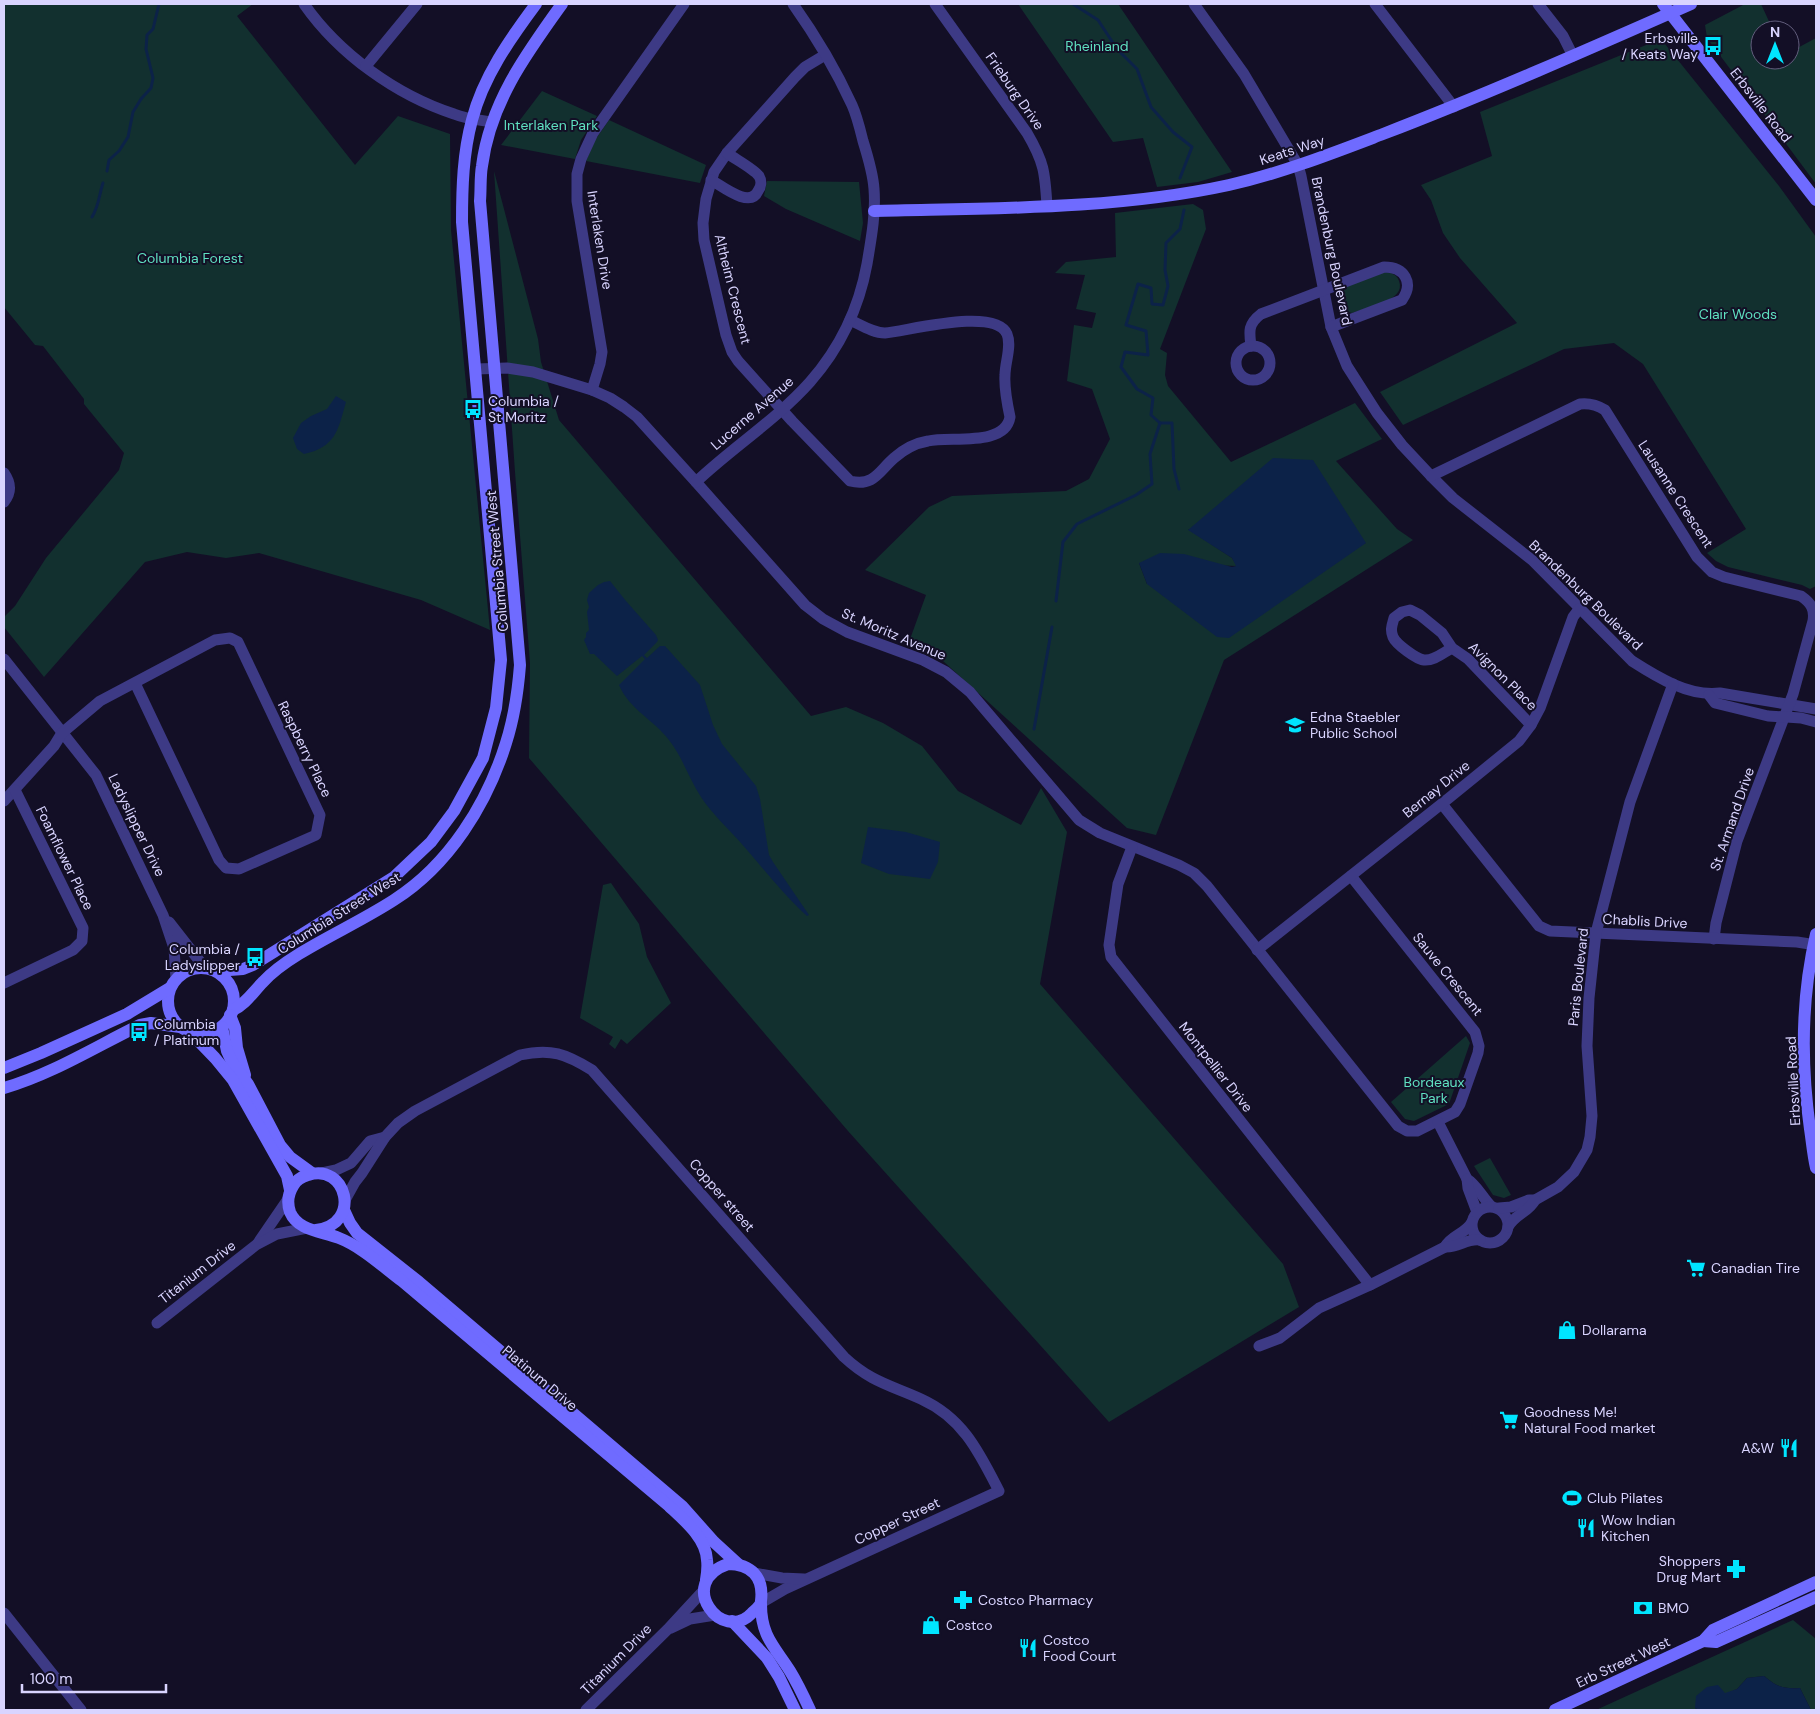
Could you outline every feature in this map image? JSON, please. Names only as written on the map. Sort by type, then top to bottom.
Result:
[{"type":"main road","name":"Columbia Street West","points":[[211,969],[243,969],[253,965],[394,877],[431,842],[454,811],[483,758],[496,708],[501,660],[462,222],[465,152],[472,119],[493,68],[512,36],[536,4]]},
{"type":"main road","name":"Columbia Street West","points":[[232,1013],[278,968],[395,899],[421,878],[452,848],[492,783],[507,742],[518,692],[520,665],[480,201],[482,166],[492,122],[509,82],[562,4]]},
{"type":"main road","name":"Keats Way","points":[[874,210],[1047,206],[1143,199],[1187,193],[1230,184],[1298,166],[1454,107],[1573,56],[1667,8],[1691,4]]},
{"type":"main road","name":"Erbsville Road","points":[[1667,8],[1816,200]]},
{"type":"main road","name":"Erbsville Road","points":[[1815,941],[1806,1004],[1803,1047],[1806,1101],[1816,1168]]},
{"type":"main road","points":[[4,1068],[41,1054],[128,1014],[173,983],[184,972],[194,968],[211,969],[224,978],[231,986],[234,997],[232,1013],[238,1048],[248,1084]]},
{"type":"main road","points":[[173,983],[167,998],[168,1009],[173,1019],[215,1058],[233,1080],[287,1176],[289,1208],[292,1217],[298,1224],[311,1229],[325,1229],[333,1225],[340,1218],[345,1205],[343,1191],[338,1182],[331,1176],[317,1173],[290,1157],[280,1145],[248,1084],[232,1062],[227,1051],[222,1026]]},
{"type":"main road","points":[[4,1088],[22,1083],[53,1070],[140,1025],[151,1022],[207,1033],[222,1026],[232,1013]]},
{"type":"main road","points":[[289,1194],[296,1182],[303,1176],[317,1173]]},
{"type":"main road","name":"Platinum Drive","points":[[345,1205],[350,1224],[357,1233],[419,1282],[682,1506],[714,1542],[738,1564]]},
{"type":"main road","name":"Platinum Drive","points":[[311,1229],[350,1243],[395,1275],[669,1506],[696,1534],[705,1549],[708,1559],[705,1585]]},
{"type":"main road","points":[[761,1603],[750,1616],[741,1620],[723,1619],[714,1615],[708,1608],[705,1599],[705,1585],[712,1573],[719,1567],[728,1564],[738,1564],[747,1567],[754,1573],[762,1591],[761,1619],[764,1632],[792,1673],[810,1710]]},
{"type":"main road","name":"Erb Street West","points":[[1555,1710],[1703,1640],[1713,1630],[1816,1582]]},
{"type":"main road","name":"Erb Street West","points":[[1703,1640],[1716,1642],[1816,1597]]},
{"type":"main road","points":[[732,1621],[767,1658],[779,1677],[795,1710]]},
{"type":"street","points":[[304,4],[332,38],[388,82],[452,114],[492,122]]},
{"type":"street","points":[[366,66],[417,4]]},
{"type":"street","name":"Interlaken Drive","points":[[592,390],[600,364],[601,346],[577,201],[577,174],[581,159],[593,133],[684,4]]},
{"type":"street","name":"Lucerne Avenue","points":[[696,482],[782,410],[810,381],[825,363],[845,331],[863,285],[874,210],[874,187],[868,159],[853,106],[808,24],[793,4]]},
{"type":"street","name":"Frieburg Drive","points":[[935,4],[1027,133],[1039,153],[1044,168],[1047,206]]},
{"type":"street","name":"Brandenburg Boulevard","points":[[1194,4],[1244,74],[1298,166],[1302,176],[1332,327],[1347,366],[1377,412],[1402,445],[1453,498],[1532,560],[1632,661],[1652,674],[1673,684],[1709,694],[1720,693],[1787,711],[1800,718],[1816,722]]},
{"type":"street","points":[[1375,4],[1454,107]]},
{"type":"street","points":[[1538,4],[1563,36],[1573,56]]},
{"type":"street","name":"Altheim Crescent","points":[[825,55],[805,67],[727,153],[711,180],[704,211],[704,240],[726,335],[732,352],[782,410],[850,481],[860,484],[870,481],[895,457],[913,445],[928,441],[991,437],[1005,429],[1010,417],[1004,376],[1009,342],[1006,332],[1000,326],[986,322],[936,324],[884,333],[873,331],[850,320]]},
{"type":"street","points":[[711,180],[740,197],[747,199],[753,198],[758,194],[761,183],[758,175],[727,153]]},
{"type":"street","points":[[1251,346],[1249,331],[1253,320],[1261,314],[1384,267],[1391,267],[1401,271],[1405,276],[1408,285],[1402,300],[1332,327]]},
{"type":"street","name":"St. Moritz Avenue","points":[[476,369],[520,369],[533,372],[592,390],[610,398],[637,417],[805,606],[847,632],[923,660],[946,672],[970,692],[1079,820],[1100,833],[1194,873],[1207,886],[1258,950]]},
{"type":"street","name":"Lausanne Crescent","points":[[1431,476],[1580,404],[1586,403],[1599,406],[1605,410],[1697,557],[1712,572],[1724,577],[1801,596],[1809,601],[1814,614],[1813,621],[1787,711]]},
{"type":"street","points":[[4,473],[10,488],[4,502]]},
{"type":"street","name":"Bernay Drive","points":[[1258,950],[1442,804],[1519,740],[1531,725],[1540,708],[1573,618],[1579,609]]},
{"type":"street","name":"Avignon Place","points":[[1452,648],[1433,659],[1424,660],[1415,657],[1394,639],[1391,628],[1394,618],[1402,612],[1410,610],[1420,615],[1442,633],[1452,648],[1468,659],[1531,725]]},
{"type":"street","name":"Raspberry Place","points":[[62,734],[100,702],[215,640],[230,638],[238,642],[320,815],[316,835],[239,869],[226,868],[219,860],[135,684]]},
{"type":"street","name":"Ladyslipper Drive","points":[[4,659],[96,775],[163,914],[174,948],[173,983]]},
{"type":"street","name":"Paris Boulevard","points":[[1508,1226],[1517,1216],[1530,1208],[1535,1200],[1558,1187],[1569,1178],[1581,1161],[1590,1137],[1592,1116],[1587,1046],[1589,998],[1596,933],[1630,802],[1673,684]]},
{"type":"street","name":"Brandenburg Boulevard","points":[[1787,711],[1816,709]]},
{"type":"street","name":"St. Armand Drive","points":[[1714,939],[1716,923],[1737,841],[1787,711]]},
{"type":"street","points":[[4,801],[54,746],[62,734]]},
{"type":"street","name":"Foamflower Place","points":[[4,983],[73,950],[82,940],[83,928],[15,790]]},
{"type":"street","name":"Chablis Drive","points":[[1442,804],[1539,926],[1550,931],[1714,939],[1815,941]]},
{"type":"street","name":"Montpellier Drive","points":[[1132,847],[1118,884],[1109,945],[1110,957],[1370,1285]]},
{"type":"street","name":"Sauve Crescent","points":[[1258,950],[1398,1126],[1404,1130],[1414,1132],[1438,1122],[1455,1112],[1459,1107],[1478,1053],[1479,1046],[1475,1032],[1351,876]]},
{"type":"street","name":"Ladyslipper Drive","points":[[163,914],[211,969]]},
{"type":"street","name":"Copper street","points":[[385,1137],[398,1123],[414,1112],[520,1055],[534,1052],[555,1052],[572,1058],[592,1070],[844,1357],[858,1370],[878,1382],[922,1399],[944,1412],[965,1432],[978,1450],[999,1491]]},
{"type":"street","points":[[1438,1122],[1467,1179],[1474,1217],[1473,1232],[1480,1240]]},
{"type":"street","points":[[317,1173],[336,1170],[351,1163],[370,1141],[385,1137]]},
{"type":"street","points":[[345,1205],[355,1182],[385,1137]]},
{"type":"street","points":[[1259,1346],[1280,1338],[1319,1308],[1370,1285],[1445,1247],[1455,1246],[1473,1239],[1487,1243],[1497,1242],[1504,1236],[1508,1226],[1507,1217],[1482,1197],[1473,1182],[1467,1179]]},
{"type":"street","points":[[256,1245],[289,1194]]},
{"type":"street","name":"Paris Boulevard","points":[[1495,1207],[1511,1208],[1529,1200],[1535,1200]]},
{"type":"street","points":[[1445,1247],[1449,1240],[1468,1229],[1474,1217],[1483,1208],[1495,1207]]},
{"type":"street","points":[[256,1245],[277,1234],[311,1229]]},
{"type":"street","name":"Titanium Drive","points":[[157,1323],[256,1245]]},
{"type":"street","name":"Copper Street","points":[[761,1603],[808,1579],[999,1491]]},
{"type":"street","name":"Copper Street","points":[[754,1573],[782,1578],[808,1579]]},
{"type":"street","name":"Titanium Drive","points":[[586,1710],[668,1630],[705,1585]]},
{"type":"street","points":[[4,1613],[81,1710]]},
{"type":"street","name":"Titanium Drive","points":[[668,1630],[690,1619],[714,1615]]},
{"type":"green space","name":"Columbia Forest","points":[[4,4],[253,4],[237,16],[355,165],[398,116],[450,134],[451,230],[490,630],[421,600],[259,553],[226,558],[187,552],[145,562],[44,677],[4,627],[4,617],[15,606],[46,558],[119,470],[124,453],[84,404],[84,399],[43,346],[35,345],[4,307]]},
{"type":"green space","name":"Rheinland","points":[[1018,4],[1118,4],[1232,172],[1198,182],[1157,187],[1143,138],[1113,142]]},
{"type":"green space","points":[[1745,4],[1761,4],[1768,20],[1750,20],[1750,70],[1800,70],[1800,47],[1816,38],[1816,184],[1707,38],[1705,25]]},
{"type":"green space","name":"Clair Woods","points":[[1661,39],[1779,186],[1816,237],[1816,586],[1810,589],[1802,585],[1728,567],[1716,561],[1707,553],[1746,529],[1643,364],[1614,343],[1564,349],[1403,425],[1380,392],[1517,323],[1460,258],[1443,233],[1431,200],[1421,185],[1492,156],[1480,112]]},
{"type":"green space","name":"Interlaken Park","points":[[542,91],[597,116],[581,140],[575,159],[501,145]]},
{"type":"green space","points":[[609,120],[706,165],[700,183],[586,161],[595,140]]},
{"type":"green space","points":[[494,171],[538,339],[541,362],[559,420],[811,716],[846,707],[883,723],[922,746],[958,791],[1021,825],[1041,788],[1067,832],[1040,984],[1283,1264],[1299,1307],[1109,1422],[848,1131],[529,758],[530,663]]},
{"type":"green space","points":[[767,181],[859,182],[863,223],[860,241],[786,209],[764,196]]},
{"type":"green space","points":[[1193,204],[1203,210],[1206,229],[1160,349],[1167,353],[1165,375],[1168,386],[1231,462],[1355,403],[1382,439],[1336,461],[1397,529],[1413,540],[1224,660],[1156,835],[1127,828],[932,651],[909,642],[926,595],[865,570],[929,507],[952,496],[1066,491],[1089,479],[1110,439],[1092,389],[1067,381],[1074,325],[1092,328],[1096,313],[1076,309],[1085,275],[1055,273],[1066,262],[1116,257],[1115,213]],"holes":[[[1188,529],[1366,543],[1147,584],[1139,563],[1237,566],[1232,558]]]},
{"type":"green space","points":[[1383,272],[1388,272],[1397,277],[1400,288],[1397,294],[1383,303],[1352,313],[1344,310],[1338,301],[1339,289]]},
{"type":"green space","points":[[611,883],[639,924],[647,957],[671,1003],[627,1044],[621,1039],[615,1049],[609,1044],[613,1037],[580,1018],[603,885]]},
{"type":"green space","name":"Bordeaux Park","points":[[1466,1036],[1470,1043],[1449,1104],[1414,1121],[1405,1119],[1391,1102]]},
{"type":"green space","points":[[1490,1158],[1511,1195],[1504,1198],[1493,1195],[1474,1166]]},
{"type":"green space","points":[[1793,1620],[1816,1639],[1816,1710],[1811,1710],[1800,1688],[1780,1686],[1764,1676],[1747,1678],[1737,1689],[1695,1708],[1699,1710],[1596,1710]]},
{"type":"water","points":[[336,396],[346,402],[338,429],[323,447],[304,454],[297,449],[293,438],[301,423],[327,409]]},
{"type":"water","points":[[1273,458],[1313,460],[1366,543],[1229,638],[1217,637],[1147,584],[1139,563],[1160,553],[1184,554],[1232,567],[1236,566],[1232,558],[1188,530]]},
{"type":"water","points":[[610,581],[656,635],[657,642],[644,655],[647,658],[660,646],[665,646],[700,685],[713,725],[722,744],[756,786],[760,799],[769,855],[809,915],[807,916],[789,898],[710,809],[701,797],[669,740],[635,708],[623,693],[619,685],[645,659],[642,656],[617,676],[594,654],[590,654],[584,640],[589,630],[587,612],[589,607],[587,600],[589,593],[598,585]]},
{"type":"water","points":[[868,827],[906,832],[940,842],[938,862],[930,879],[889,874],[861,863]]},
{"type":"water","points":[[1764,1676],[1780,1686],[1800,1688],[1811,1710],[1699,1710],[1695,1708],[1696,1696],[1707,1687],[1718,1685],[1725,1693],[1737,1689],[1747,1678]]},
{"type":"waterway","points":[[107,171],[109,160],[119,151],[128,137],[133,112],[151,88],[153,78],[146,49],[147,35],[153,29],[159,4]]},
{"type":"waterway","points":[[1073,4],[1098,20],[1117,49],[1137,69],[1151,107],[1173,132],[1192,147],[1180,178]]},
{"type":"waterway","points":[[92,217],[98,205],[103,183]]},
{"type":"waterway","points":[[1179,489],[1174,469],[1172,423],[1160,423],[1151,415],[1153,398],[1137,389],[1121,367],[1125,352],[1148,355],[1146,331],[1126,325],[1138,284],[1151,288],[1152,304],[1163,305],[1168,286],[1165,270],[1166,243],[1180,229],[1184,210]]},
{"type":"waterway","points":[[1056,601],[1063,542],[1077,524],[1136,495],[1152,484],[1150,454],[1160,423]]},
{"type":"waterway","points":[[1034,729],[1052,627]]},
{"type":"place","name":"Erbsville / Keats Way","points":[[1713,46]]},
{"type":"place","name":"Columbia / St Moritz","points":[[473,409]]},
{"type":"place","name":"Edna Staebler Public School","points":[[1295,725]]},
{"type":"place","name":"Columbia / Ladyslipper","points":[[255,957]]},
{"type":"place","name":"Columbia / Platinum","points":[[139,1032]]},
{"type":"place","name":"Canadian Tire","points":[[1696,1268]]},
{"type":"place","name":"Dollarama","points":[[1567,1330]]},
{"type":"place","name":"Goodness Me! Natural Food market","points":[[1509,1420]]},
{"type":"place","name":"A&W","points":[[1789,1448]]},
{"type":"place","name":"Club Pilates","points":[[1572,1498]]},
{"type":"place","name":"Wow Indian Kitchen","points":[[1586,1528]]},
{"type":"place","name":"Shoppers Drug Mart","points":[[1736,1569]]},
{"type":"place","name":"Costco Pharmacy","points":[[963,1600]]},
{"type":"place","name":"BMO","points":[[1643,1608]]},
{"type":"place","name":"Costco","points":[[931,1625]]},
{"type":"place","name":"Costco Food Court","points":[[1028,1648]]}]
